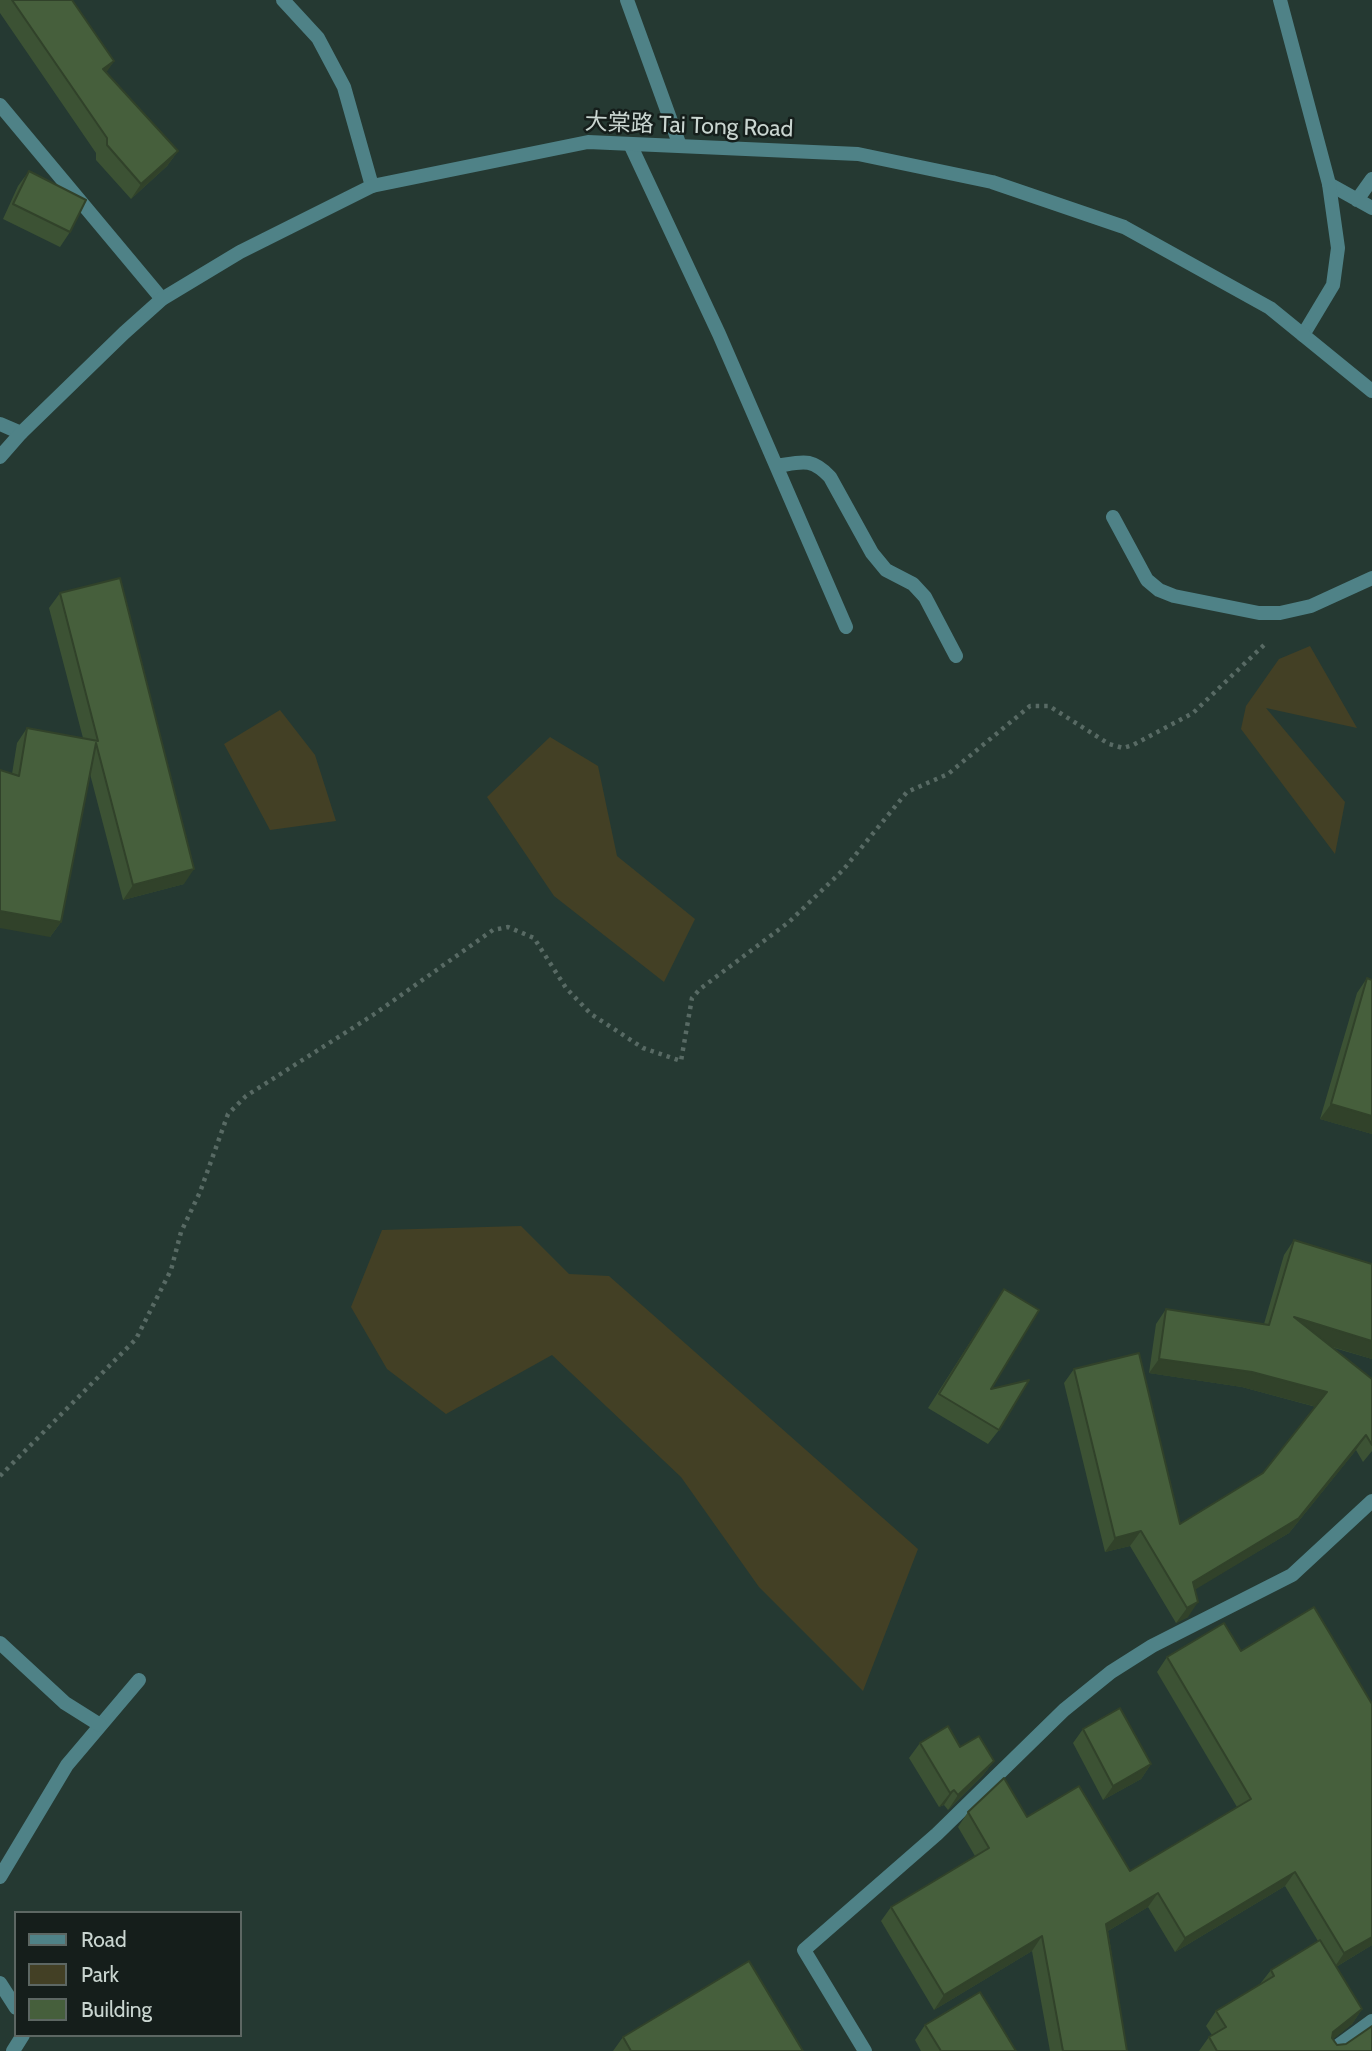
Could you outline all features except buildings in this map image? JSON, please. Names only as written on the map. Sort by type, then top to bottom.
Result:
[{"type":"street","points":[[283,0],[318,38],[344,87],[372,186]]},
{"type":"street","points":[[627,0],[680,146]]},
{"type":"street","points":[[1280,0],[1329,184],[1338,248],[1333,285],[1303,335]]},
{"type":"street","points":[[0,105],[162,299]]},
{"type":"street","name":"大棠路 Tai Tong Road","points":[[0,457],[21,433],[162,299],[240,252],[372,186],[588,142],[858,154],[992,182],[1124,227],[1269,308],[1372,391]]},
{"type":"street","points":[[630,144],[719,334],[846,626]]},
{"type":"street","points":[[1357,200],[1372,178]]},
{"type":"street","points":[[1329,184],[1372,208]]},
{"type":"street","points":[[0,424],[21,433]]},
{"type":"street","points":[[777,466],[807,461],[821,467],[830,477],[872,553],[887,570],[913,584],[925,597],[956,656]]},
{"type":"street","points":[[1113,517],[1147,580],[1159,590],[1186,598],[1259,612],[1280,613],[1311,606],[1372,578]]},
{"type":"street","points":[[865,2051],[804,1950],[937,1834],[1065,1710],[1111,1672],[1152,1646],[1292,1575],[1372,1501]]},
{"type":"street","points":[[0,1643],[65,1703],[100,1725]]},
{"type":"street","points":[[0,1877],[67,1765],[139,1680]]},
{"type":"street","points":[[0,1983],[14,2005]]},
{"type":"street","points":[[1340,2048],[1372,2021]]},
{"type":"path","points":[[0,1476],[136,1339],[171,1270],[181,1232],[200,1192],[228,1114],[246,1096],[330,1044],[493,930],[508,927],[534,938],[566,988],[591,1014],[643,1048],[681,1061],[692,998],[700,989],[789,922],[825,888],[907,792],[948,774],[1030,706],[1049,706],[1109,744],[1123,748],[1133,745],[1193,713],[1277,631],[1280,613]]},
{"type":"green space","points":[[1310,646],[1357,728],[1266,708],[1345,802],[1335,854],[1241,729],[1246,706],[1279,659]]},
{"type":"green space","points":[[280,710],[315,755],[336,821],[270,830],[224,744]]},
{"type":"green space","points":[[550,737],[598,766],[617,856],[695,919],[664,982],[554,896],[487,797]]},
{"type":"green space","points":[[521,1226],[569,1274],[609,1276],[918,1549],[863,1691],[759,1587],[681,1477],[552,1355],[446,1414],[387,1369],[351,1307],[382,1230]]}]
